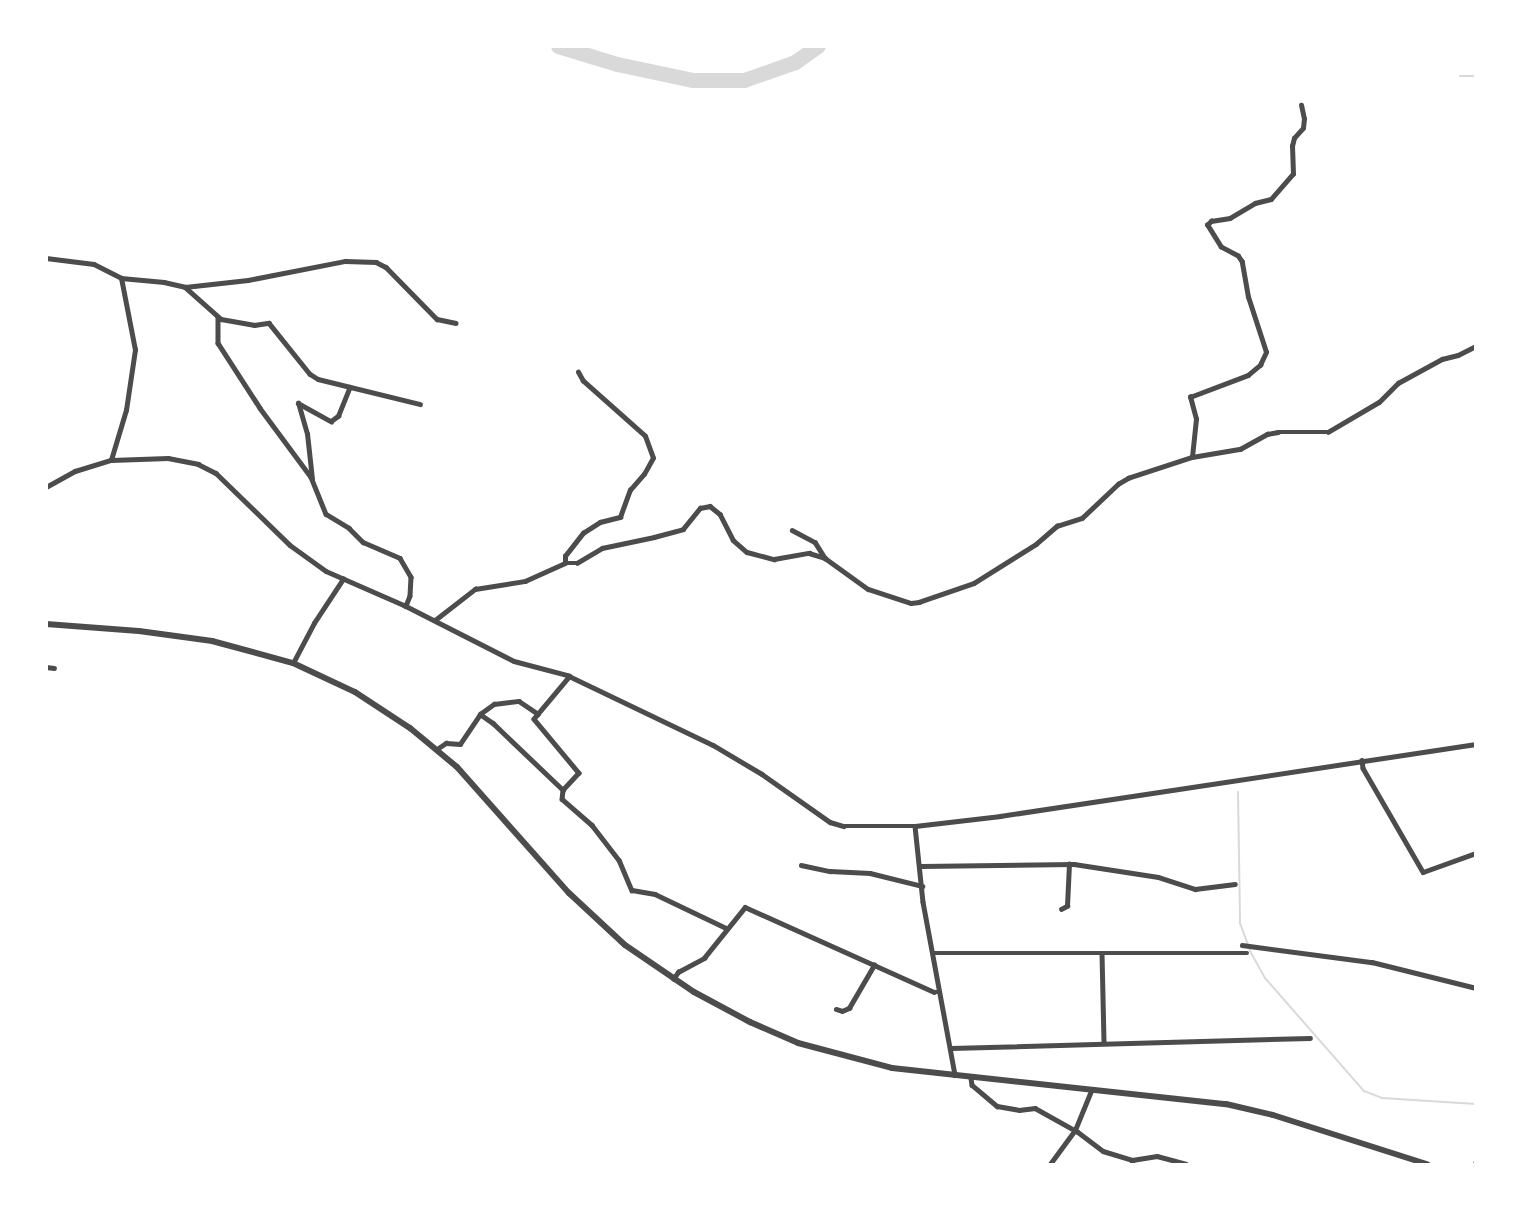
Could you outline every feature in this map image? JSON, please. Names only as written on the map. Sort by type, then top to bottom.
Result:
[{"type":"street","points":[[1192,457],[1196,419],[1190,397],[1248,375],[1260,365],[1266,352],[1248,297],[1242,262],[1238,256],[1221,247],[1207,225],[1211,221],[1230,218],[1255,203],[1271,199],[1293,174],[1292,146],[1294,138],[1303,128],[1301,105]]},
{"type":"street","points":[[46,258],[94,264],[121,278],[164,282],[185,287],[248,280],[345,261],[376,262],[386,267],[437,319],[456,323]]},
{"type":"street","points":[[111,460],[126,410],[135,350],[121,278]]},
{"type":"street","points":[[185,287],[218,316],[254,325],[269,323],[310,374],[350,387],[420,404]]},
{"type":"street","points":[[218,316],[218,343],[260,408],[312,479],[326,514],[349,528],[363,542],[400,558],[411,577],[410,596],[406,606]]},
{"type":"street","points":[[792,530],[815,542],[825,558],[853,580],[877,593],[910,603],[935,597],[974,583],[1036,544],[1057,526],[1082,518],[1118,484],[1128,478],[1192,457],[1240,449],[1278,432],[1328,432],[1379,402],[1398,383],[1442,359],[1458,355],[1476,346]]},
{"type":"street","points":[[565,563],[565,556],[583,533],[600,522],[620,517],[630,489],[644,474],[653,458],[645,436],[583,381],[579,372]]},
{"type":"street","points":[[312,479],[307,434],[298,403],[331,422],[338,416],[350,387]]},
{"type":"street","points":[[46,487],[75,471],[111,460],[168,458],[198,464],[216,473],[290,545],[310,561],[343,579],[435,620],[514,661],[570,676],[713,745],[762,774],[830,822],[868,828],[915,826],[1067,807],[1476,744]]},
{"type":"street","points":[[435,620],[475,590],[525,581],[565,563],[577,562],[602,548],[654,537],[682,528],[700,508],[710,506],[720,514],[733,540],[747,552],[774,559],[809,553],[825,558]]},
{"type":"street","points":[[293,663],[314,623],[343,579]]},
{"type":"street","points":[[46,624],[139,631],[213,641],[293,663],[378,705],[436,749],[476,785],[527,846],[596,920],[673,979],[750,1022],[798,1042],[892,1068],[956,1077],[1215,1103],[1251,1109],[1427,1164]]},
{"type":"street","points":[[46,667],[54,668]]},
{"type":"street","points":[[570,676],[534,719],[579,773],[563,790],[562,799],[592,825],[619,860],[632,890],[656,894],[726,928]]},
{"type":"street","points":[[436,749],[446,743],[460,744],[480,714],[494,704],[513,700],[527,704],[538,714]]},
{"type":"street","points":[[480,714],[493,723],[563,790]]},
{"type":"street","points":[[1362,760],[1363,768],[1422,872],[1476,853]]},
{"type":"street","points":[[915,826],[932,953],[956,1077]]},
{"type":"street","points":[[921,866],[1069,864],[1158,877],[1195,890],[1236,884]]},
{"type":"street","points":[[1061,909],[1067,906],[1069,864]]},
{"type":"street","points":[[801,865],[830,871],[870,873],[922,886]]},
{"type":"street","points":[[673,979],[678,972],[704,958],[745,907],[934,993],[939,992]]},
{"type":"street","points":[[1242,945],[1372,962],[1476,987]]},
{"type":"street","points":[[932,953],[1247,953]]},
{"type":"street","points":[[1101,953],[1104,1042]]},
{"type":"street","points":[[836,1009],[842,1011],[849,1008],[874,965]]},
{"type":"street","points":[[951,1048],[1310,1038]]},
{"type":"street","points":[[971,1078],[972,1085],[997,1106],[1019,1110],[1035,1108],[1075,1130],[1103,1151],[1132,1162],[1157,1156],[1186,1164]]},
{"type":"street","points":[[1050,1164],[1075,1130],[1091,1090]]},
{"type":"waterway","points":[[558,46],[617,64],[693,80],[744,80],[795,62],[818,46]]},
{"type":"waterway","points":[[1460,76],[1476,76]]},
{"type":"waterway","points":[[1238,792],[1240,923],[1250,951],[1265,978],[1364,1091],[1382,1098],[1476,1104]]}]
